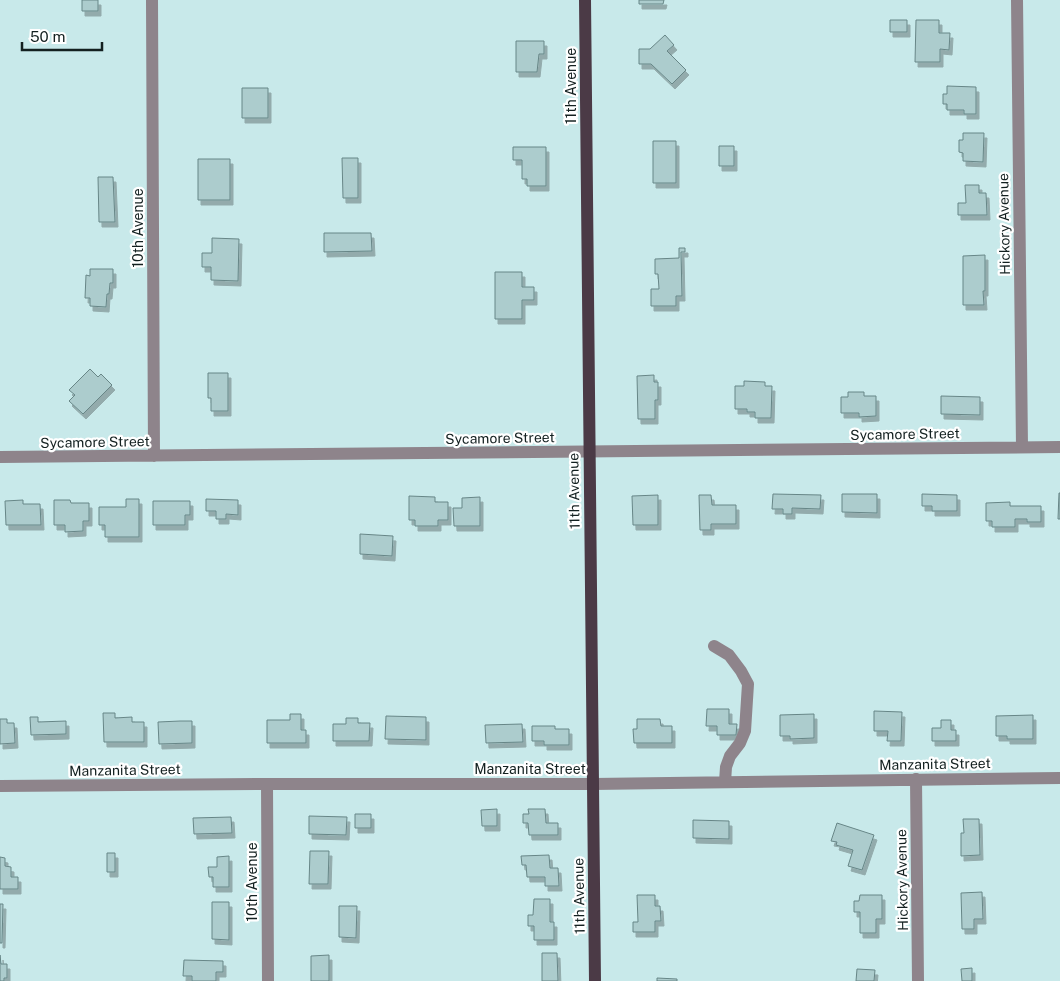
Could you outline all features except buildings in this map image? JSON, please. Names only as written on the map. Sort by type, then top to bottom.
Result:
[{"type":"main road","name":"11th Avenue","points":[[585,0],[595,981]]},
{"type":"street","name":"10th Avenue","points":[[152,0],[154,456]]},
{"type":"street","name":"Hickory Avenue","points":[[1017,0],[1022,447]]},
{"type":"street","name":"Sycamore Street","points":[[0,458],[1060,447]]},
{"type":"street","points":[[714,646],[729,655],[742,671],[748,684],[746,731],[730,756],[726,767],[726,782]]},
{"type":"street","name":"Manzanita Street","points":[[0,786],[593,784],[1060,778]]},
{"type":"street","name":"Hickory Avenue","points":[[916,779],[918,981]]},
{"type":"street","name":"10th Avenue","points":[[267,784],[268,981]]}]
